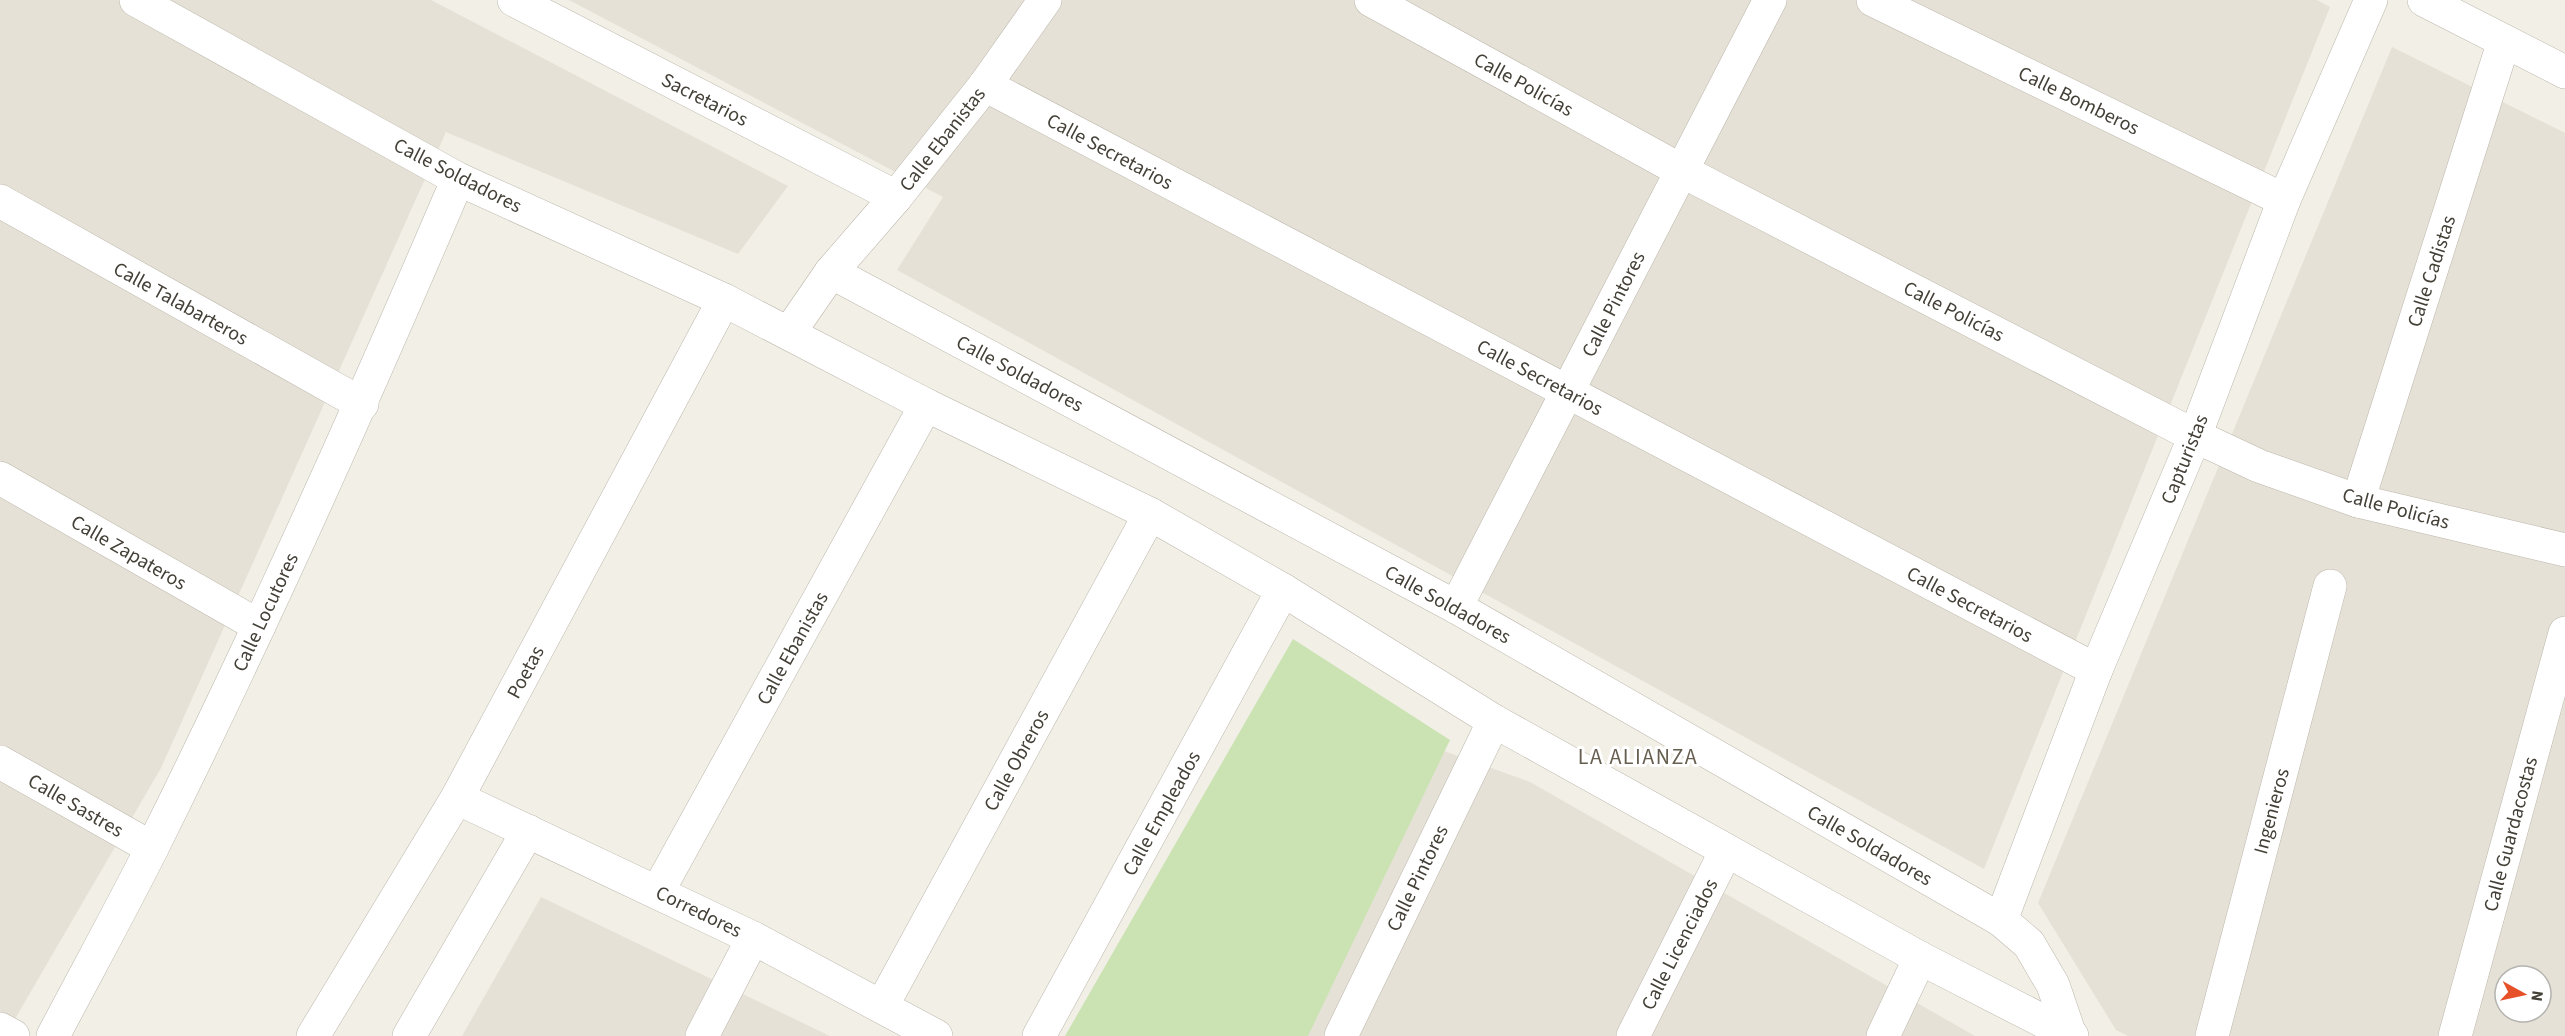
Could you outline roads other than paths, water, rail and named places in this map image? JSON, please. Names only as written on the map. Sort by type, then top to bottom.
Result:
[{"type":"street","name":"Calle Soldadores","points":[[136,0],[458,179],[724,300],[926,405],[1150,514],[1283,590],[1494,721],[1920,958],[2071,1036]]},
{"type":"street","name":"Sacretarios","points":[[514,0],[896,197]]},
{"type":"street","name":"Calle Ebanistas","points":[[831,272],[896,197],[985,85],[1045,0]]},
{"type":"street","name":"Calle Policías","points":[[1371,0],[1682,171],[2195,436],[2259,466],[2358,501],[2565,550]]},
{"type":"street","name":"Calle Pintores","points":[[1456,607],[1770,0]]},
{"type":"street","name":"Calle Bomberos","points":[[1873,0],[2284,200]]},
{"type":"street","name":"Capturistas","points":[[2001,920],[2096,670],[2195,436],[2284,200],[2371,0]]},
{"type":"street","points":[[2424,0],[2565,72]]},
{"type":"street","name":"Calle Cadistas","points":[[2358,501],[2504,41]]},
{"type":"street","name":"Calle Secretarios","points":[[985,85],[2096,670]]},
{"type":"street","name":"Calle Locutores","points":[[53,1036],[152,848],[259,626],[362,404],[458,179]]},
{"type":"street","name":"Calle Talabarteros","points":[[0,201],[362,404]]},
{"type":"street","name":"Calle Soldadores","points":[[831,272],[1456,607],[2001,920],[2029,944],[2053,985],[2071,1036]]},
{"type":"street","points":[[789,333],[831,272]]},
{"type":"street","name":"Poetas","points":[[313,1036],[457,798],[724,300]]},
{"type":"street","name":"Calle Ebanistas","points":[[658,891],[926,405]]},
{"type":"street","name":"Calle Zapateros","points":[[0,478],[259,626]]},
{"type":"street","name":"Calle Obreros","points":[[882,1006],[1150,514]]},
{"type":"street","name":"Ingenieros","points":[[2212,1036],[2330,586]]},
{"type":"street","name":"Calle Empleados","points":[[1039,1036],[1283,590]]},
{"type":"street","name":"Calle Guardacostas","points":[[2455,1036],[2565,633]]},
{"type":"street","name":"Calle Pintores","points":[[1341,1036],[1494,721]]},
{"type":"street","name":"Calle Sastres","points":[[0,762],[152,848]]},
{"type":"street","name":"Corredores","points":[[457,798],[658,891],[753,938],[936,1036]]},
{"type":"street","points":[[409,1036],[528,831]]},
{"type":"street","name":"Calle Licenciados","points":[[1633,1036],[1726,851]]},
{"type":"street","points":[[702,1036],[753,938]]},
{"type":"street","points":[[1882,1036],[1920,958]]},
{"type":"street","points":[[0,1029],[13,1036]]},
{"type":"district","name":"LA ALIANZA","points":[[1638,756]]}]
